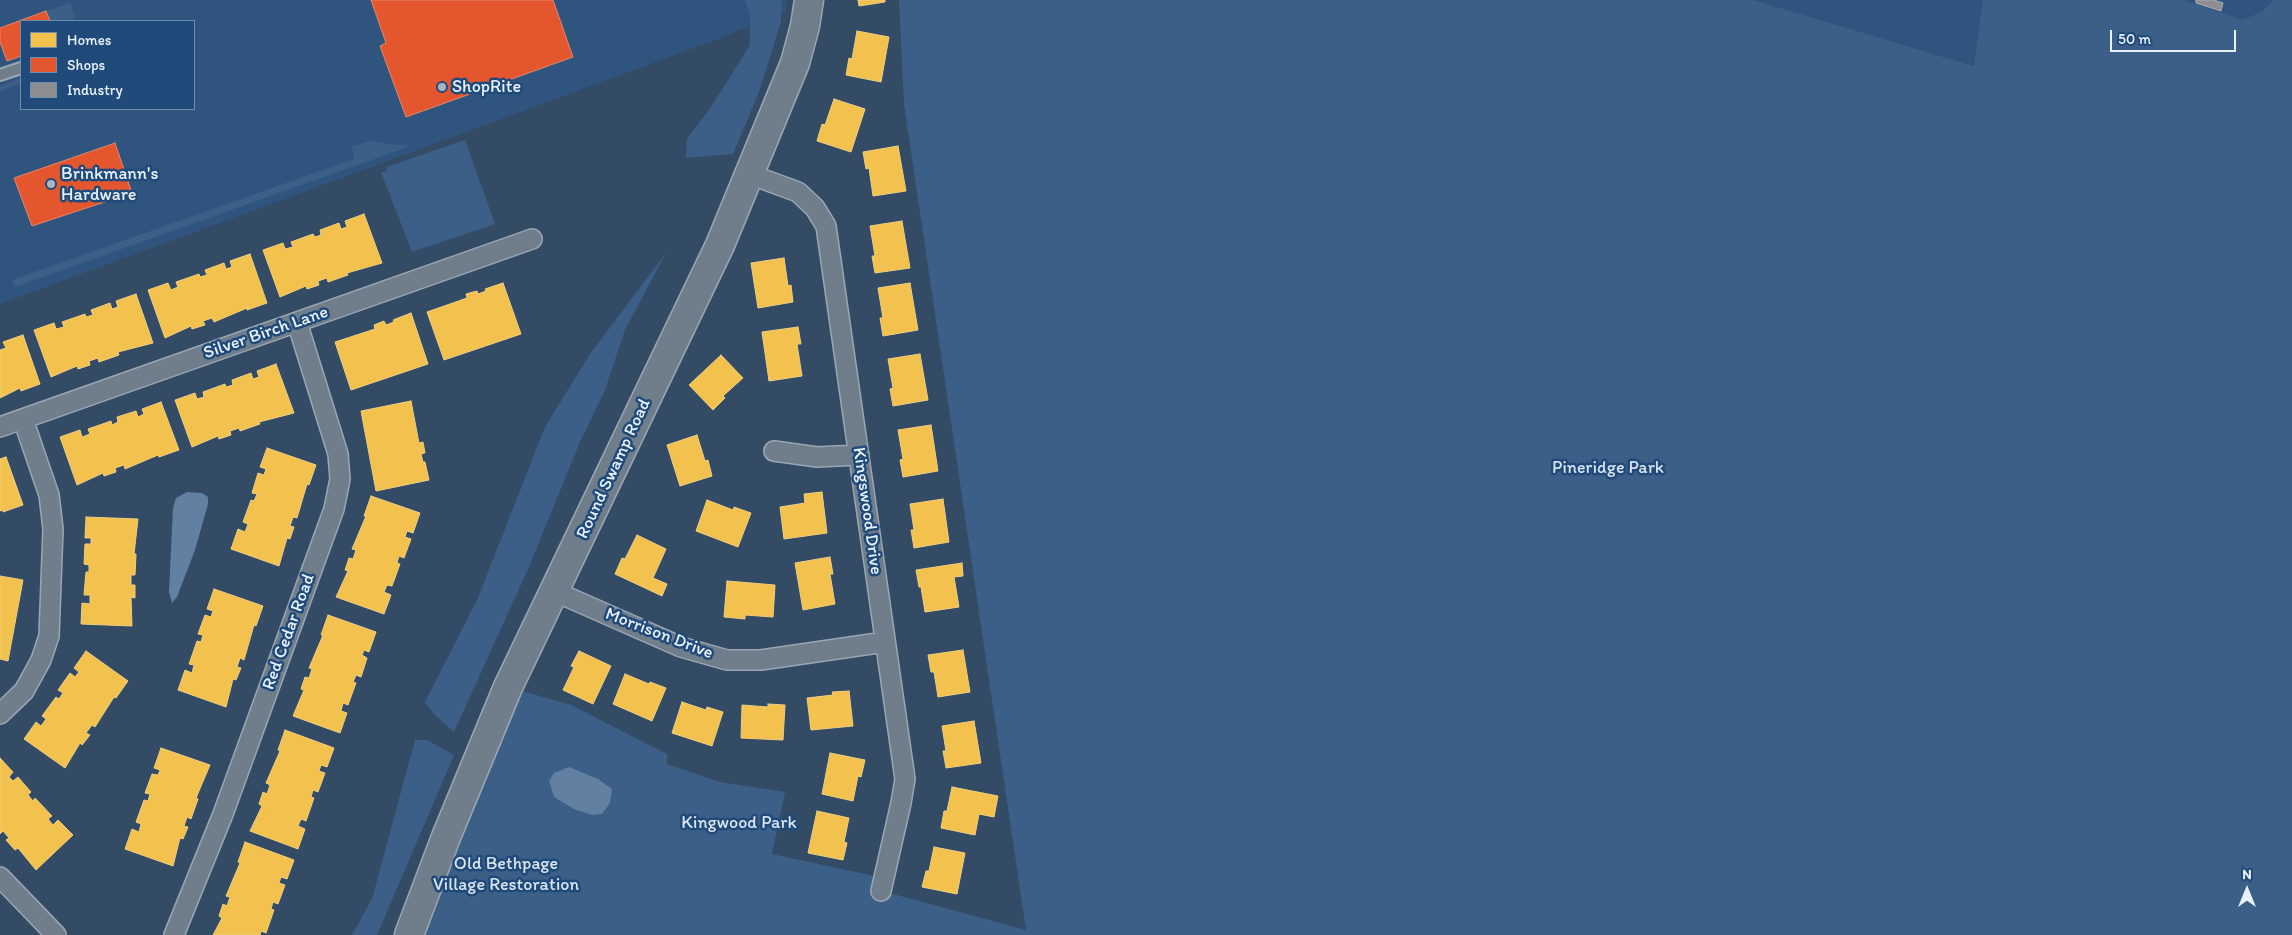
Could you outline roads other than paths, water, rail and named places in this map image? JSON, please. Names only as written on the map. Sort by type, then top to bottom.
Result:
[{"type":"main road","name":"Round Swamp Road","points":[[409,935],[446,837],[508,687],[556,592],[720,245],[794,63],[805,26],[809,0]]},
{"type":"street","name":"Kingswood Drive","points":[[750,174],[798,192],[815,208],[826,226],[905,779],[902,803],[881,891]]},
{"type":"street","name":"Silver Birch Lane","points":[[0,427],[532,239]]},
{"type":"street","name":"Red Cedar Road","points":[[174,935],[229,796],[334,508],[340,479],[338,454],[297,322]]},
{"type":"street","points":[[0,714],[24,691],[41,660],[49,636],[53,529],[49,495],[23,419]]},
{"type":"street","points":[[774,451],[817,457],[859,455]]},
{"type":"street","name":"Morrison Drive","points":[[556,592],[681,647],[727,660],[761,660],[885,642]]},
{"type":"street","points":[[0,877],[56,935]]},
{"type":"lane","points":[[0,75],[20,68]]},
{"type":"place","name":"ShopRite","points":[[442,87]]},
{"type":"place","name":"Brinkmann's Hardware","points":[[51,184]]},
{"type":"park label","name":"Pineridge Park","points":[[1608,468]]},
{"type":"park label","name":"Kingwood Park","points":[[739,823]]},
{"type":"park label","name":"Old Bethpage Village Restoration","points":[[506,874]]}]
